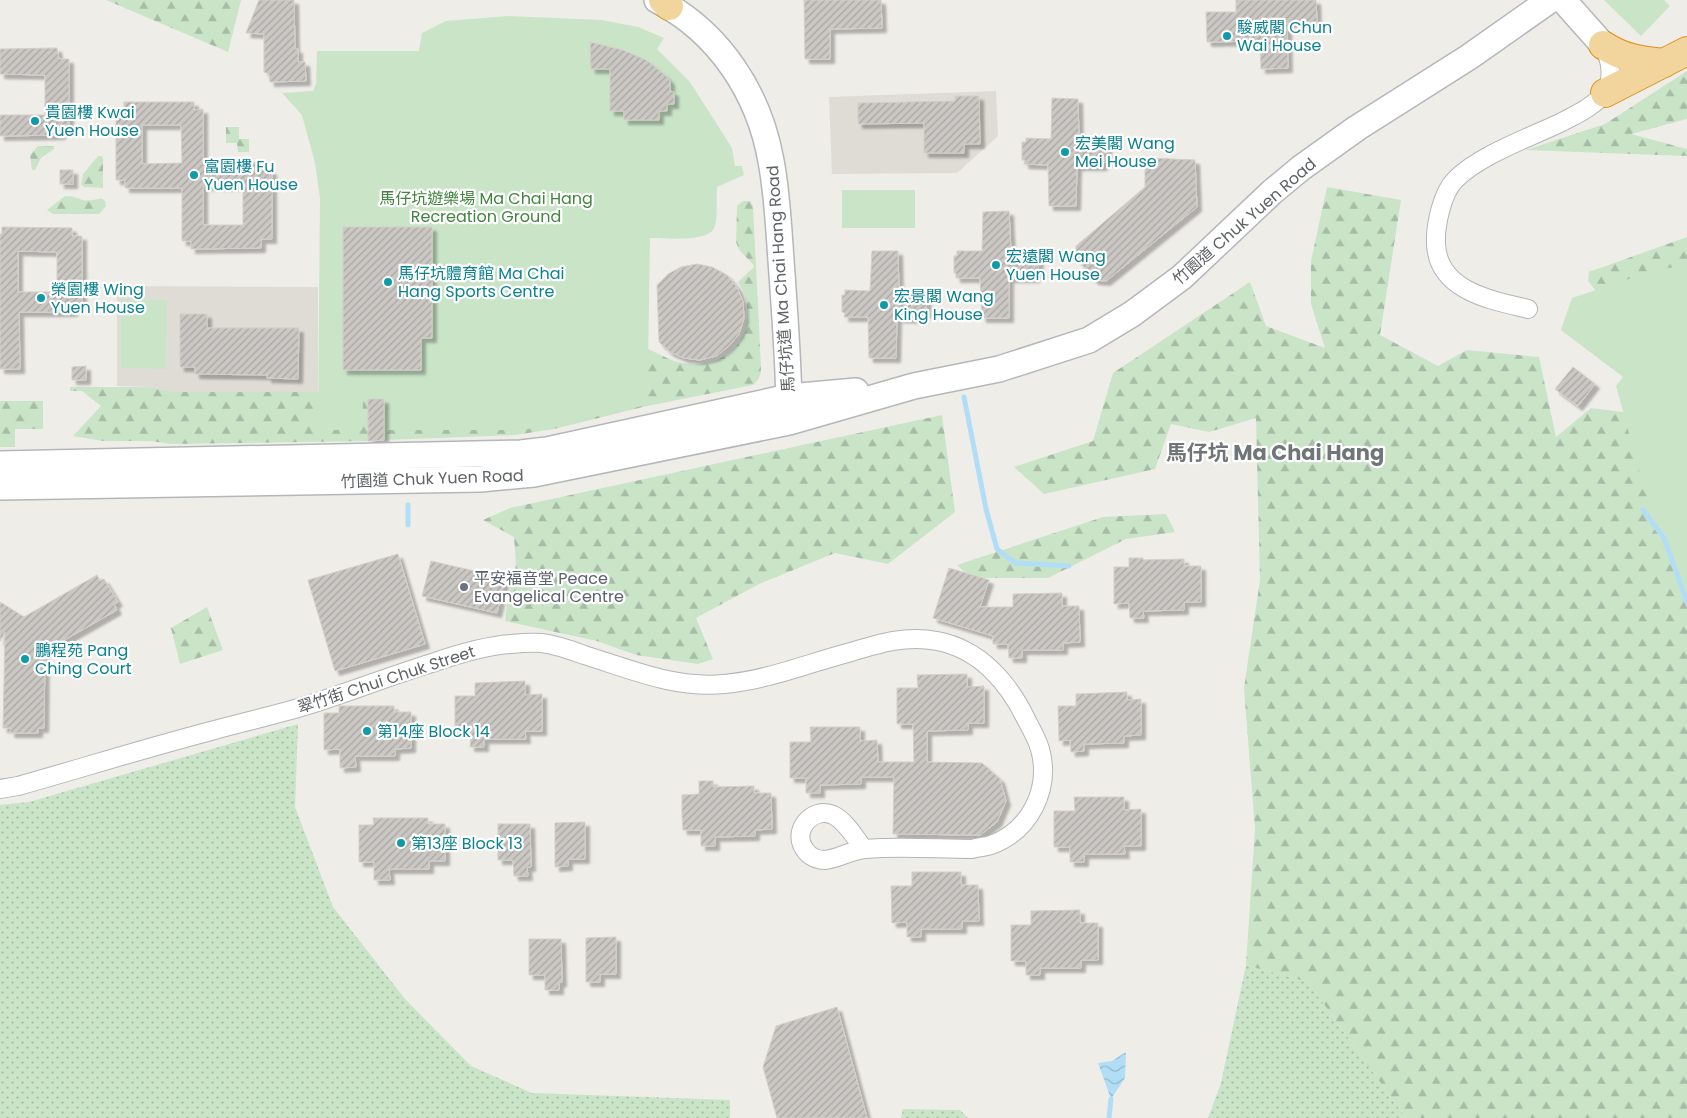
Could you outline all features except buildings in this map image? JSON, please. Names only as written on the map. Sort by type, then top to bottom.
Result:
[{"type":"highway","points":[[1603,45],[1612,52],[1633,60],[1675,57]]},
{"type":"highway","points":[[1605,93],[1675,57]]},
{"type":"main road","name":"竹園道 Chuk Yuen Road","points":[[0,487],[285,483],[507,477],[534,474],[789,422],[914,386],[999,369],[1089,340],[1132,314],[1182,277],[1272,192],[1301,168],[1358,128],[1469,57],[1550,0]]},
{"type":"main road","points":[[1563,0],[1603,45]]},
{"type":"main road","name":"馬仔坑道 Ma Chai Hang Road","points":[[663,2],[694,24],[727,58],[745,85],[755,106],[765,137],[774,183],[782,281],[789,422]]},
{"type":"main road","name":"竹園道 Chuk Yuen Road","points":[[0,464],[521,453],[547,450],[789,397],[914,386]]},
{"type":"street","points":[[1528,309],[1477,294],[1454,282],[1442,266],[1436,250],[1438,216],[1454,181],[1465,171],[1489,156],[1590,108],[1605,93],[1609,82],[1610,64],[1603,45]]},
{"type":"street","name":"翠竹街 Chui Chuk Street","points":[[0,789],[18,786],[209,731],[291,710],[472,650],[508,644],[540,642],[652,677],[703,685],[720,685],[757,679],[898,640],[924,639],[938,641],[963,649],[985,664],[1004,682],[1021,708],[1040,748],[1043,766],[1042,791],[1032,812],[1020,827],[1004,838],[990,845],[972,849],[864,849]]},
{"type":"shaded area","points":[[996,91],[998,136],[957,173],[832,174],[829,97]]},
{"type":"shaded area","points":[[117,286],[318,287],[318,392],[172,392],[150,387],[117,386]]},
{"type":"green space","points":[[106,0],[241,0],[228,52]]},
{"type":"green space","points":[[1604,0],[1664,0],[1670,6],[1641,36]]},
{"type":"green space","name":"馬仔坑遊樂場 Ma Chai Hang Recreation Ground","points":[[508,16],[601,20],[638,27],[664,38],[657,49],[690,82],[732,148],[735,166],[742,166],[744,175],[717,187],[716,221],[712,231],[696,237],[676,239],[650,238],[646,405],[552,427],[514,430],[388,430],[388,397],[363,397],[362,430],[318,430],[320,198],[315,163],[302,115],[282,93],[313,91],[316,84],[317,51],[419,51],[422,33],[446,21]]},
{"type":"green space","points":[[1687,71],[1687,119],[1631,134],[1687,149],[1687,156],[1526,150],[1605,124]]},
{"type":"green space","points":[[226,127],[239,127],[239,139],[249,139],[249,152],[238,152],[237,143],[226,143]]},
{"type":"green space","points":[[38,146],[54,146],[54,149],[41,158],[35,170],[32,170],[30,155]]},
{"type":"green space","points":[[98,156],[102,156],[103,159],[103,188],[84,187],[81,184],[83,174]]},
{"type":"green space","points":[[1327,187],[1401,200],[1380,335],[1438,366],[1467,350],[1539,357],[1556,437],[1591,408],[1670,418],[1687,454],[1687,1118],[1406,1118],[1308,982],[1246,965],[1255,829],[1244,688],[1260,580],[1256,418],[1209,432],[1171,424],[1155,469],[1044,494],[1014,467],[1093,441],[1113,373],[1250,282],[1266,326],[1325,348],[1311,304],[1311,261]]},
{"type":"green space","points":[[842,190],[915,190],[915,228],[842,228]]},
{"type":"green space","points":[[65,196],[85,200],[101,198],[105,201],[106,206],[99,214],[53,214],[47,210]]},
{"type":"green space","points":[[743,201],[750,201],[753,206],[761,372],[753,385],[647,406],[554,429],[515,435],[384,440],[384,399],[368,399],[368,441],[170,444],[152,441],[103,441],[73,436],[101,406],[82,391],[70,391],[70,387],[150,387],[172,392],[343,392],[648,363],[648,349],[678,362],[688,364],[702,364],[715,361],[735,348],[742,338],[746,326],[746,299],[738,282],[754,267],[739,250],[736,242],[737,206]]},
{"type":"green space","points":[[1687,237],[1687,275],[1650,359],[1588,281],[1589,272]]},
{"type":"green space","points":[[1687,266],[1687,608],[1641,477],[1616,386],[1623,377],[1561,330],[1572,298],[1659,269]]},
{"type":"green space","points":[[121,299],[167,300],[166,369],[121,368]]},
{"type":"green space","points":[[0,401],[43,401],[43,429],[15,429],[15,447],[0,447]]},
{"type":"green space","points":[[942,415],[955,512],[888,564],[835,553],[759,584],[696,618],[713,659],[698,664],[636,655],[597,641],[505,621],[516,565],[514,537],[483,520],[510,508]]},
{"type":"green space","points":[[1166,514],[1175,532],[1126,539],[1048,578],[971,578],[957,565],[1103,517]]},
{"type":"green space","points":[[207,607],[223,650],[180,664],[171,628]]},
{"type":"green space","points":[[298,724],[295,807],[333,907],[405,999],[471,1066],[532,1093],[730,1100],[730,1118],[0,1118],[0,805],[29,802]]},
{"type":"green space","points":[[1246,965],[1308,982],[1406,1118],[1208,1118],[1221,1083]]},
{"type":"green space","points":[[903,1109],[960,1110],[968,1118],[901,1118]]},
{"type":"water","points":[[1126,1052],[1125,1078],[1111,1099],[1098,1063],[1112,1061]]},
{"type":"waterway","points":[[964,397],[986,509],[997,549],[1015,563],[1069,566]]},
{"type":"waterway","points":[[408,505],[408,525]]},
{"type":"waterway","points":[[1643,510],[1664,538],[1687,602]]},
{"type":"waterway","points":[[1109,1118],[1111,1099]]},
{"type":"place","name":"駿威閣 Chun Wai House","points":[[1227,36]]},
{"type":"place","name":"貴園樓 Kwai Yuen House","points":[[35,121]]},
{"type":"place","name":"宏美閣 Wang Mei House","points":[[1065,152]]},
{"type":"place","name":"富園樓 Fu Yuen House","points":[[194,175]]},
{"type":"place","name":"宏遠閣 Wang Yuen House","points":[[996,265]]},
{"type":"place","name":"馬仔坑體育館 Ma Chai Hang Sports Centre","points":[[388,282]]},
{"type":"place","name":"榮園樓 Wing Yuen House","points":[[41,298]]},
{"type":"place","name":"宏景閣 Wang King House","points":[[884,305]]},
{"type":"place","name":"平安福音堂 Peace Evangelical Centre","points":[[464,587]]},
{"type":"place","name":"鵬程苑 Pang Ching Court","points":[[25,659]]},
{"type":"place","name":"第14座 Block 14","points":[[367,731]]},
{"type":"place","name":"第13座 Block 13","points":[[401,843]]},
{"type":"district","name":"馬仔坑 Ma Chai Hang","points":[[1275,453]]}]
